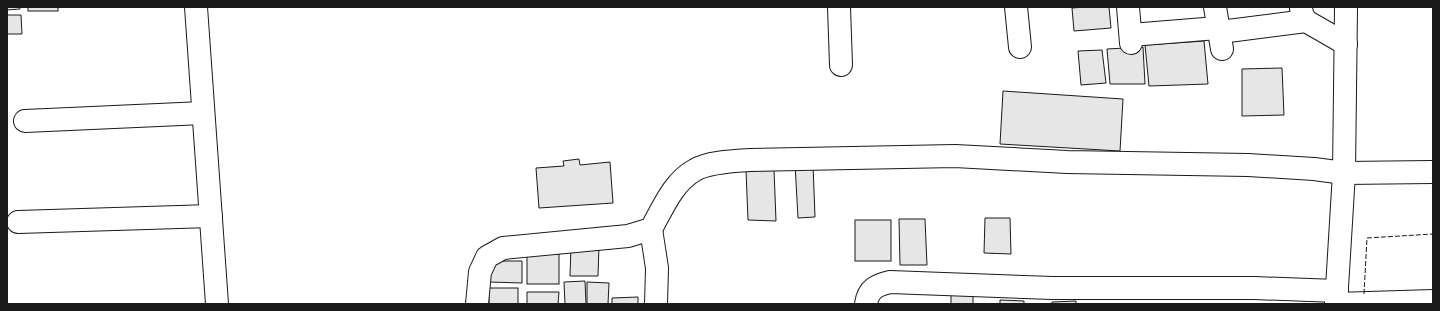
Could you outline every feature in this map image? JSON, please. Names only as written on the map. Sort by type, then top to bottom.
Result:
[{"type":"street","points":[[196,7],[217,304]]},
{"type":"street","points":[[839,7],[841,65]]},
{"type":"street","points":[[1016,7],[1020,47]]},
{"type":"street","points":[[1128,7],[1131,38],[1217,17]]},
{"type":"street","points":[[1337,299],[1344,173],[1346,7]]},
{"type":"street","points":[[1217,17],[1228,31],[1304,14],[1346,44]]},
{"type":"street","points":[[1217,17],[1222,49]]},
{"type":"street","points":[[25,121],[203,113]]},
{"type":"street","points":[[656,304],[657,268],[651,229],[679,182],[696,169],[719,163],[750,160],[955,156],[1066,162],[1248,165],[1314,169],[1344,173],[1433,172]]},
{"type":"street","points":[[18,222],[211,216]]},
{"type":"street","points":[[477,304],[480,272],[487,257],[502,248],[628,236],[651,229]]},
{"type":"street","points":[[866,304],[870,290],[879,285],[890,282],[1053,288],[1254,288],[1337,299],[1405,303],[1433,301]]},
{"type":"building","points":[[7,7],[20,7],[20,9],[7,10]]},
{"type":"building","points":[[28,7],[58,7],[58,11],[28,11]]},
{"type":"building","points":[[1109,7],[1111,28],[1074,31],[1072,8]]},
{"type":"building","points":[[7,15],[21,15],[22,34],[7,34]]},
{"type":"building","points":[[1204,41],[1208,84],[1149,86],[1145,45]]},
{"type":"building","points":[[1143,47],[1145,84],[1110,84],[1107,49]]},
{"type":"building","points":[[1102,50],[1106,83],[1081,85],[1078,51]]},
{"type":"building","points":[[1282,68],[1284,115],[1242,116],[1242,69]]},
{"type":"building","points":[[1003,91],[1123,99],[1120,151],[1000,144]]},
{"type":"building","points":[[579,159],[580,165],[610,162],[613,203],[539,208],[536,168],[564,166],[563,161]]},
{"type":"building","points":[[795,164],[813,164],[815,217],[798,218]]},
{"type":"building","points":[[774,169],[776,221],[748,220],[746,170]]},
{"type":"building","points":[[985,218],[1010,218],[1011,254],[984,253]]},
{"type":"building","points":[[899,219],[925,219],[927,265],[900,265]]},
{"type":"building","points":[[855,220],[891,220],[891,261],[855,261]]},
{"type":"building","points":[[571,246],[599,246],[598,276],[570,276]]},
{"type":"building","points":[[527,254],[559,254],[559,284],[527,284]]},
{"type":"building","points":[[489,261],[522,261],[522,283],[489,282]]},
{"type":"building","points":[[585,281],[586,304],[565,304],[564,282]]},
{"type":"building","points":[[587,282],[609,283],[608,304],[587,304]]},
{"type":"building","points":[[489,288],[518,288],[518,304],[489,304]]},
{"type":"building","points":[[527,292],[559,292],[558,304],[527,304]]},
{"type":"building","points":[[951,294],[973,294],[973,304],[951,304]]},
{"type":"building","points":[[638,297],[638,304],[612,304],[612,298]]},
{"type":"building","points":[[1000,300],[1024,301],[1024,304],[1000,304]]},
{"type":"building","points":[[1076,301],[1076,304],[1052,304],[1052,302]]},
{"type":"fence","points":[[1364,294],[1367,238],[1433,234]]}]
